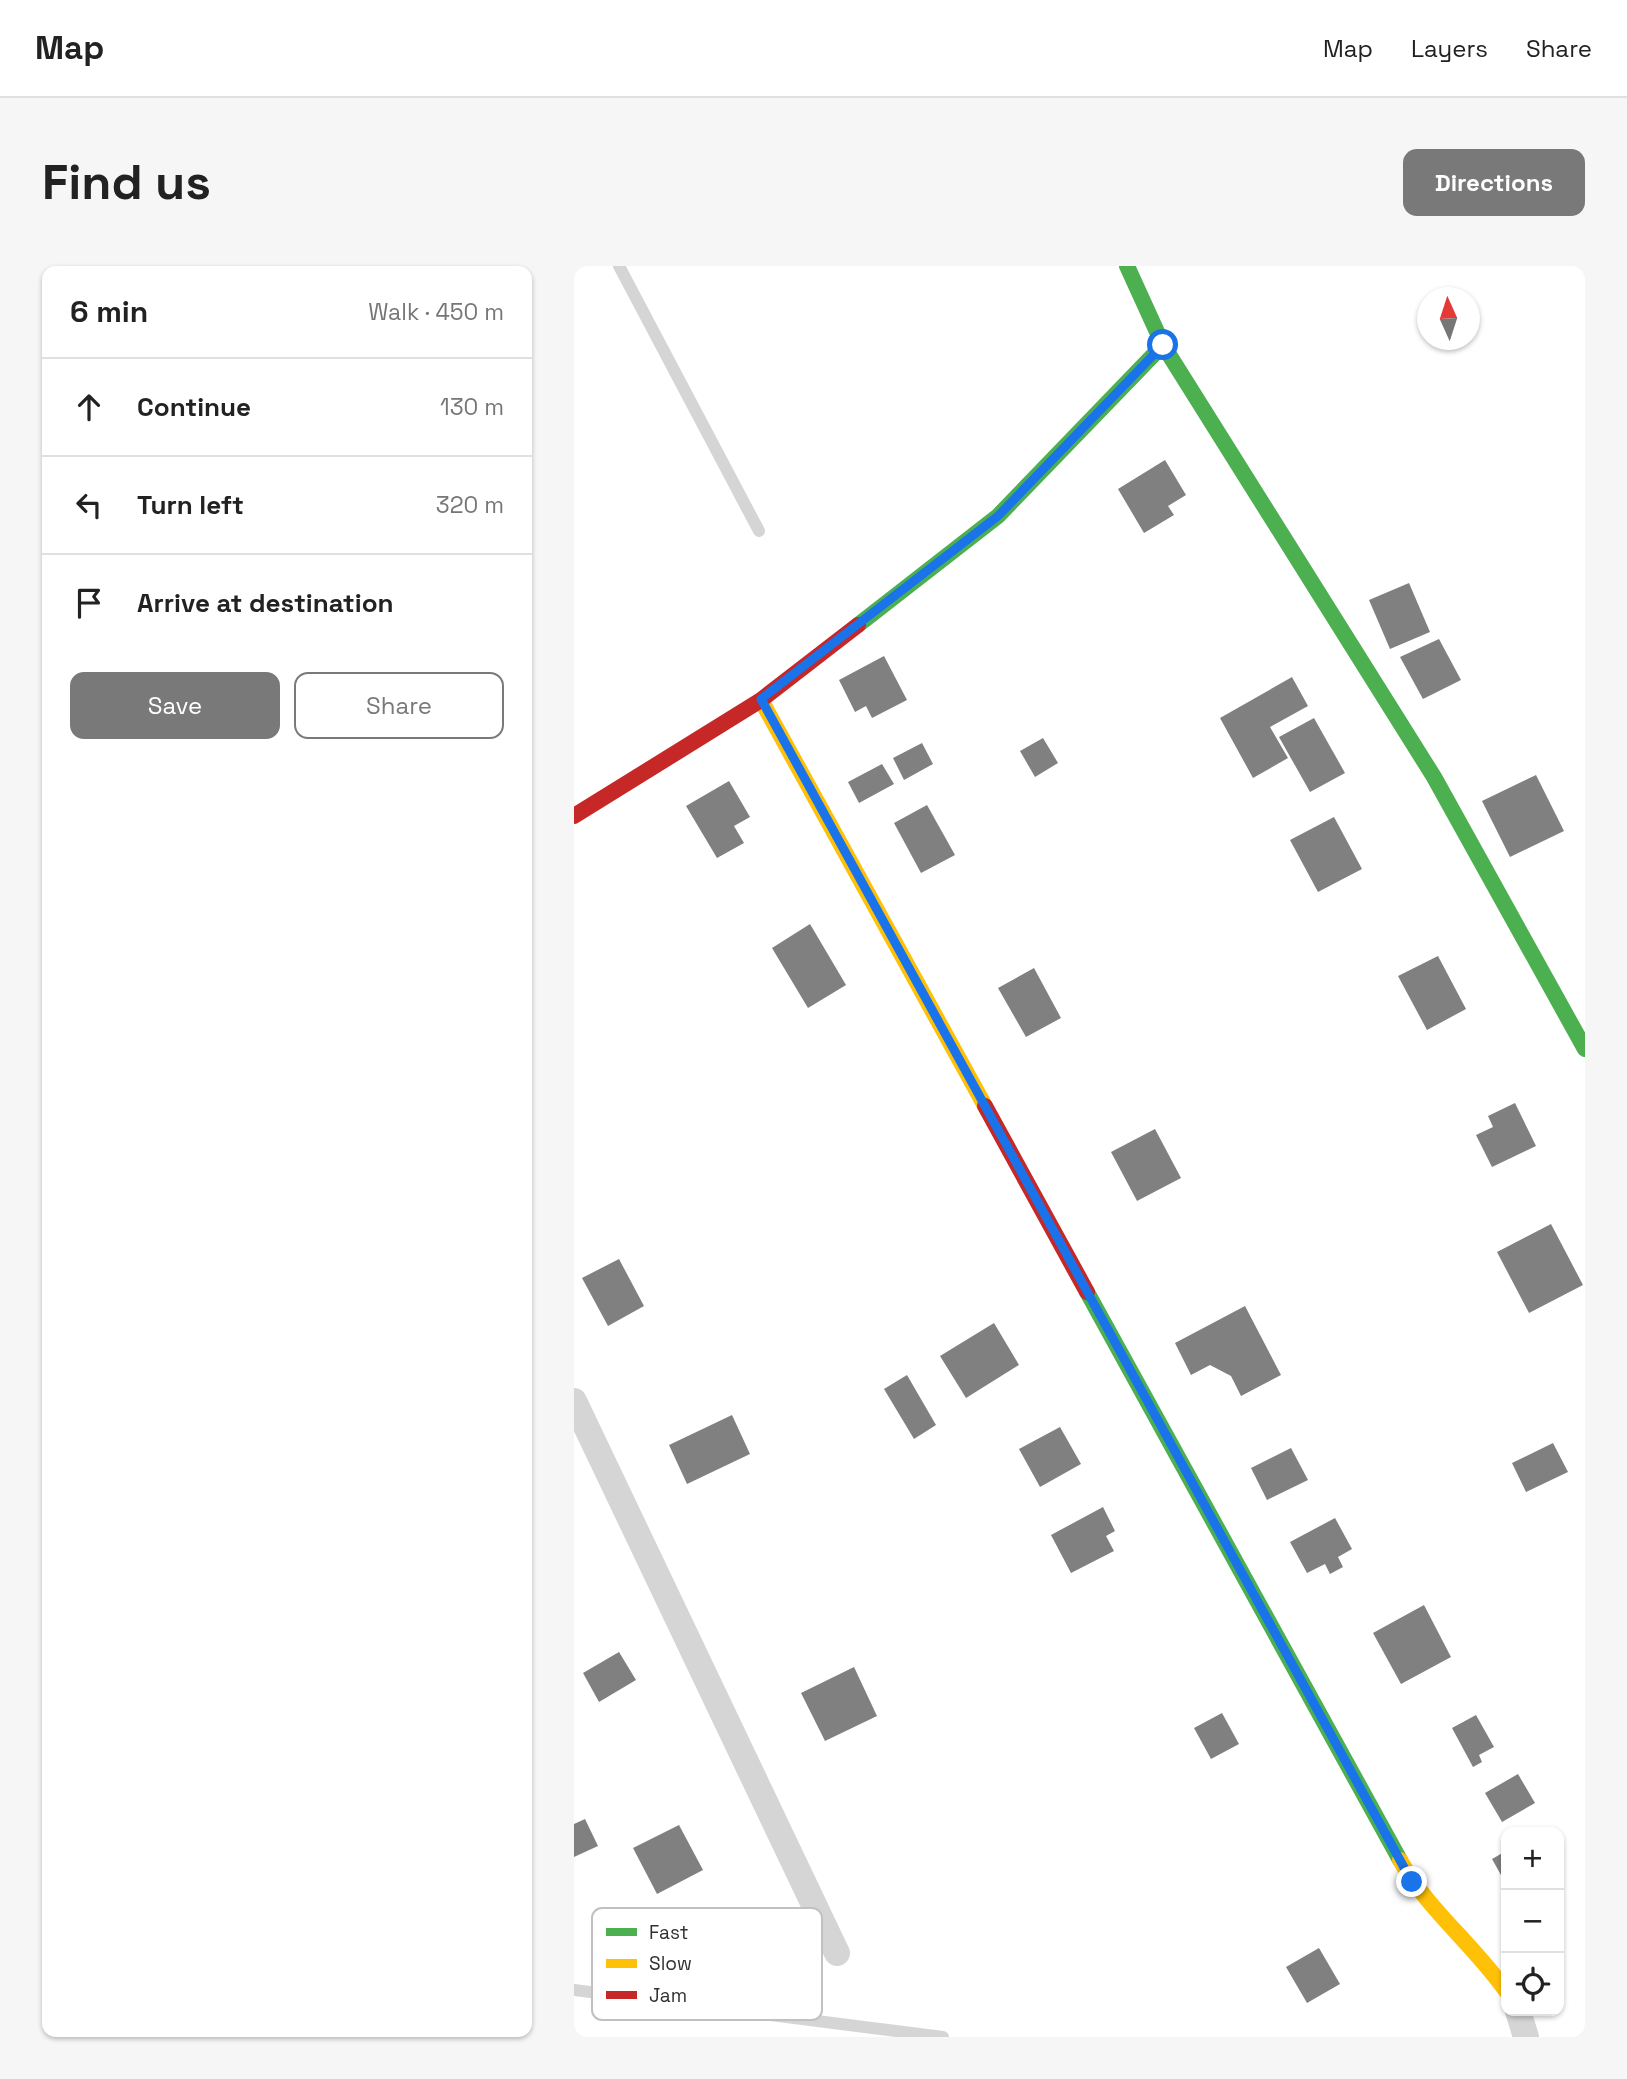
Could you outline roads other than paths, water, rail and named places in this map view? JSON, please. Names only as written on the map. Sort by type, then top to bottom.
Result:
[{"type":"street","points":[[1127,266],[1163,345],[1434,778],[1585,1049]]},
{"type":"street","points":[[574,816],[761,699],[998,516],[1163,345]]},
{"type":"street","points":[[761,699],[1412,1882],[1483,1958],[1501,1984]]},
{"type":"street","points":[[574,1401],[816,1908]]},
{"type":"street","points":[[822,1922],[837,1953]]},
{"type":"street","points":[[1519,2016],[1526,2037]]},
{"type":"lane","points":[[619,266],[759,531]]},
{"type":"lane","points":[[574,1990],[592,1992]]},
{"type":"lane","points":[[810,2020],[943,2037]]}]
